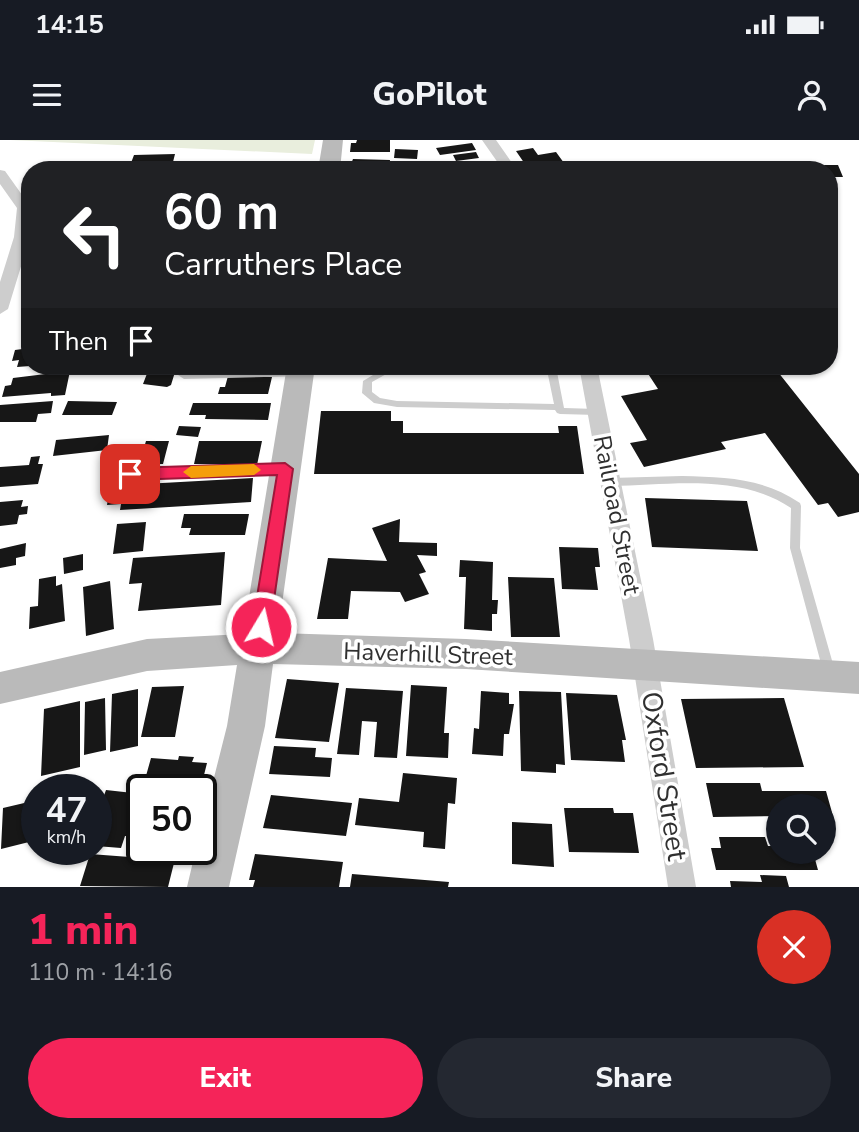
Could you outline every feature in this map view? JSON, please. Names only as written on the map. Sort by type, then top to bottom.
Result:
[{"type":"main road","points":[[330,161],[333,140]]},
{"type":"main road","points":[[208,887],[246,726],[300,375]]},
{"type":"main road","name":"Haverhill Street","points":[[0,688],[146,655],[258,648],[466,654],[845,677]]},
{"type":"street","points":[[489,140],[504,161]]},
{"type":"street","points":[[0,174],[21,199]]},
{"type":"street","points":[[0,206],[21,205]]},
{"type":"street","points":[[0,309],[21,240]]},
{"type":"street","name":"Railroad Street","points":[[590,375],[645,665]]},
{"type":"street","name":"Oxford Street","points":[[645,665],[682,887]]},
{"type":"lane","points":[[378,375],[368,381],[367,393],[377,401],[559,407]]},
{"type":"lane","points":[[553,375],[560,411],[597,412]]},
{"type":"lane","points":[[130,474],[285,469]]},
{"type":"lane","points":[[611,482],[745,482],[787,498],[796,506],[795,548],[845,677]]},
{"type":"green space","points":[[10,140],[315,140],[312,154]]},
{"type":"building","points":[[357,140],[390,140],[390,152],[350,152],[351,143],[356,143]]},
{"type":"building","points":[[472,143],[476,150],[440,155],[436,148]]},
{"type":"building","points":[[533,148],[538,155],[556,152],[563,161],[523,161],[516,151]]},
{"type":"building","points":[[395,149],[418,150],[417,159],[394,158]]},
{"type":"building","points":[[476,152],[479,158],[456,161],[453,155]]},
{"type":"building","points":[[175,154],[173,161],[132,161],[134,155]]},
{"type":"building","points":[[353,159],[390,160],[390,161],[352,161]]},
{"type":"building","points":[[21,349],[21,367],[17,367],[19,360],[12,361],[15,350]]},
{"type":"building","points":[[69,375],[65,395],[51,396],[51,393],[2,397],[5,386],[11,385],[13,378]]},
{"type":"building","points":[[146,375],[174,375],[171,385],[167,387],[143,384]]},
{"type":"building","points":[[649,375],[780,375],[859,474],[859,512],[838,517],[828,503],[818,505],[765,433],[721,442],[726,449],[644,467],[630,443],[647,440],[621,396],[658,389]]},
{"type":"building","points":[[228,376],[272,377],[268,394],[218,394],[220,387],[225,387]]},
{"type":"building","points":[[53,401],[51,413],[38,414],[36,422],[0,422],[0,405]]},
{"type":"building","points":[[68,401],[117,402],[112,415],[62,415]]},
{"type":"building","points":[[193,403],[271,403],[268,420],[205,419],[206,415],[189,415]]},
{"type":"building","points":[[321,411],[391,411],[391,421],[403,421],[403,433],[559,433],[558,426],[577,426],[584,474],[314,474]]},
{"type":"building","points":[[179,426],[201,427],[198,437],[176,435]]},
{"type":"building","points":[[109,435],[107,450],[53,456],[56,440]]},
{"type":"building","points":[[146,441],[169,441],[163,464],[139,464]]},
{"type":"building","points":[[199,441],[262,441],[257,465],[194,464]]},
{"type":"building","points":[[40,456],[38,464],[43,464],[38,484],[0,487],[0,467],[29,465],[31,457]]},
{"type":"building","points":[[253,478],[251,502],[120,510],[121,504],[107,505],[109,493],[124,492],[126,485]]},
{"type":"building","points":[[645,498],[747,501],[758,551],[652,547]]},
{"type":"building","points":[[23,500],[21,507],[28,506],[27,514],[19,515],[17,524],[0,526],[0,502]]},
{"type":"building","points":[[184,514],[249,514],[245,535],[189,535],[191,528],[181,528]]},
{"type":"building","points":[[400,519],[399,542],[437,543],[437,556],[417,555],[426,572],[419,574],[429,594],[405,602],[400,592],[351,591],[348,619],[317,619],[328,558],[387,561],[372,528]]},
{"type":"building","points":[[146,522],[143,551],[113,554],[117,524]]},
{"type":"building","points":[[26,543],[25,556],[16,558],[16,565],[0,568],[0,549]]},
{"type":"building","points":[[559,547],[598,548],[600,567],[595,567],[598,590],[562,589]]},
{"type":"building","points":[[225,552],[221,605],[138,611],[142,583],[129,584],[133,558]]},
{"type":"building","points":[[83,554],[83,570],[64,574],[63,558]]},
{"type":"building","points":[[460,560],[493,562],[492,600],[498,600],[497,614],[492,614],[492,631],[464,629],[466,577],[459,577]]},
{"type":"building","points":[[56,576],[56,586],[62,584],[65,621],[29,629],[30,607],[38,606],[39,579]]},
{"type":"building","points":[[508,577],[554,578],[560,637],[511,637]]},
{"type":"building","points":[[110,581],[114,629],[86,636],[83,587]]},
{"type":"building","points":[[287,679],[339,683],[329,742],[275,738]]},
{"type":"building","points":[[411,685],[447,687],[444,733],[449,733],[448,758],[406,756]]},
{"type":"building","points":[[184,686],[175,737],[141,737],[152,687]]},
{"type":"building","points":[[346,688],[403,691],[397,758],[374,757],[377,722],[362,721],[359,755],[337,754]]},
{"type":"building","points":[[138,689],[138,746],[110,752],[112,694]]},
{"type":"building","points":[[481,691],[509,693],[509,704],[514,704],[509,734],[504,734],[503,756],[472,754],[474,728],[479,729]]},
{"type":"building","points":[[519,691],[561,692],[565,765],[556,764],[556,773],[521,771]]},
{"type":"building","points":[[566,693],[617,695],[626,740],[622,740],[625,762],[571,760]]},
{"type":"building","points":[[105,698],[106,750],[84,755],[85,702]]},
{"type":"building","points":[[784,698],[804,767],[696,768],[681,699]]},
{"type":"building","points":[[80,701],[80,767],[41,774],[44,709]]},
{"type":"building","points":[[274,746],[316,748],[315,757],[332,758],[330,777],[269,774]]},
{"type":"building","points":[[179,756],[194,757],[192,762],[207,763],[204,774],[147,774],[151,758],[178,760]]},
{"type":"building","points":[[403,773],[457,778],[455,804],[448,803],[445,849],[423,847],[424,832],[355,825],[359,798],[399,802]]},
{"type":"building","points":[[706,783],[760,783],[762,791],[826,791],[827,794],[766,794],[766,816],[713,817]]},
{"type":"building","points":[[112,791],[126,792],[126,836],[121,848],[112,847]]},
{"type":"building","points":[[271,795],[352,803],[346,836],[263,828]]},
{"type":"building","points":[[21,804],[21,844],[1,849],[3,808]]},
{"type":"building","points":[[564,808],[613,808],[614,813],[633,813],[639,853],[569,852]]},
{"type":"building","points":[[512,822],[552,824],[554,867],[512,864]]},
{"type":"building","points":[[719,837],[765,837],[766,864],[816,864],[818,870],[716,870],[711,848],[721,848]]},
{"type":"building","points":[[255,854],[343,862],[339,887],[253,887],[255,880],[249,880]]},
{"type":"building","points":[[112,856],[126,857],[126,865],[174,865],[168,887],[80,886],[87,865],[112,865]]},
{"type":"building","points":[[352,874],[449,882],[448,887],[350,887]]},
{"type":"building","points":[[760,875],[786,876],[789,887],[731,887],[730,881],[762,882]]},
{"type":"slow traffic","points":[[191,472],[254,470]]},
{"type":"route","points":[[130,474],[285,469],[261,627]]}]
